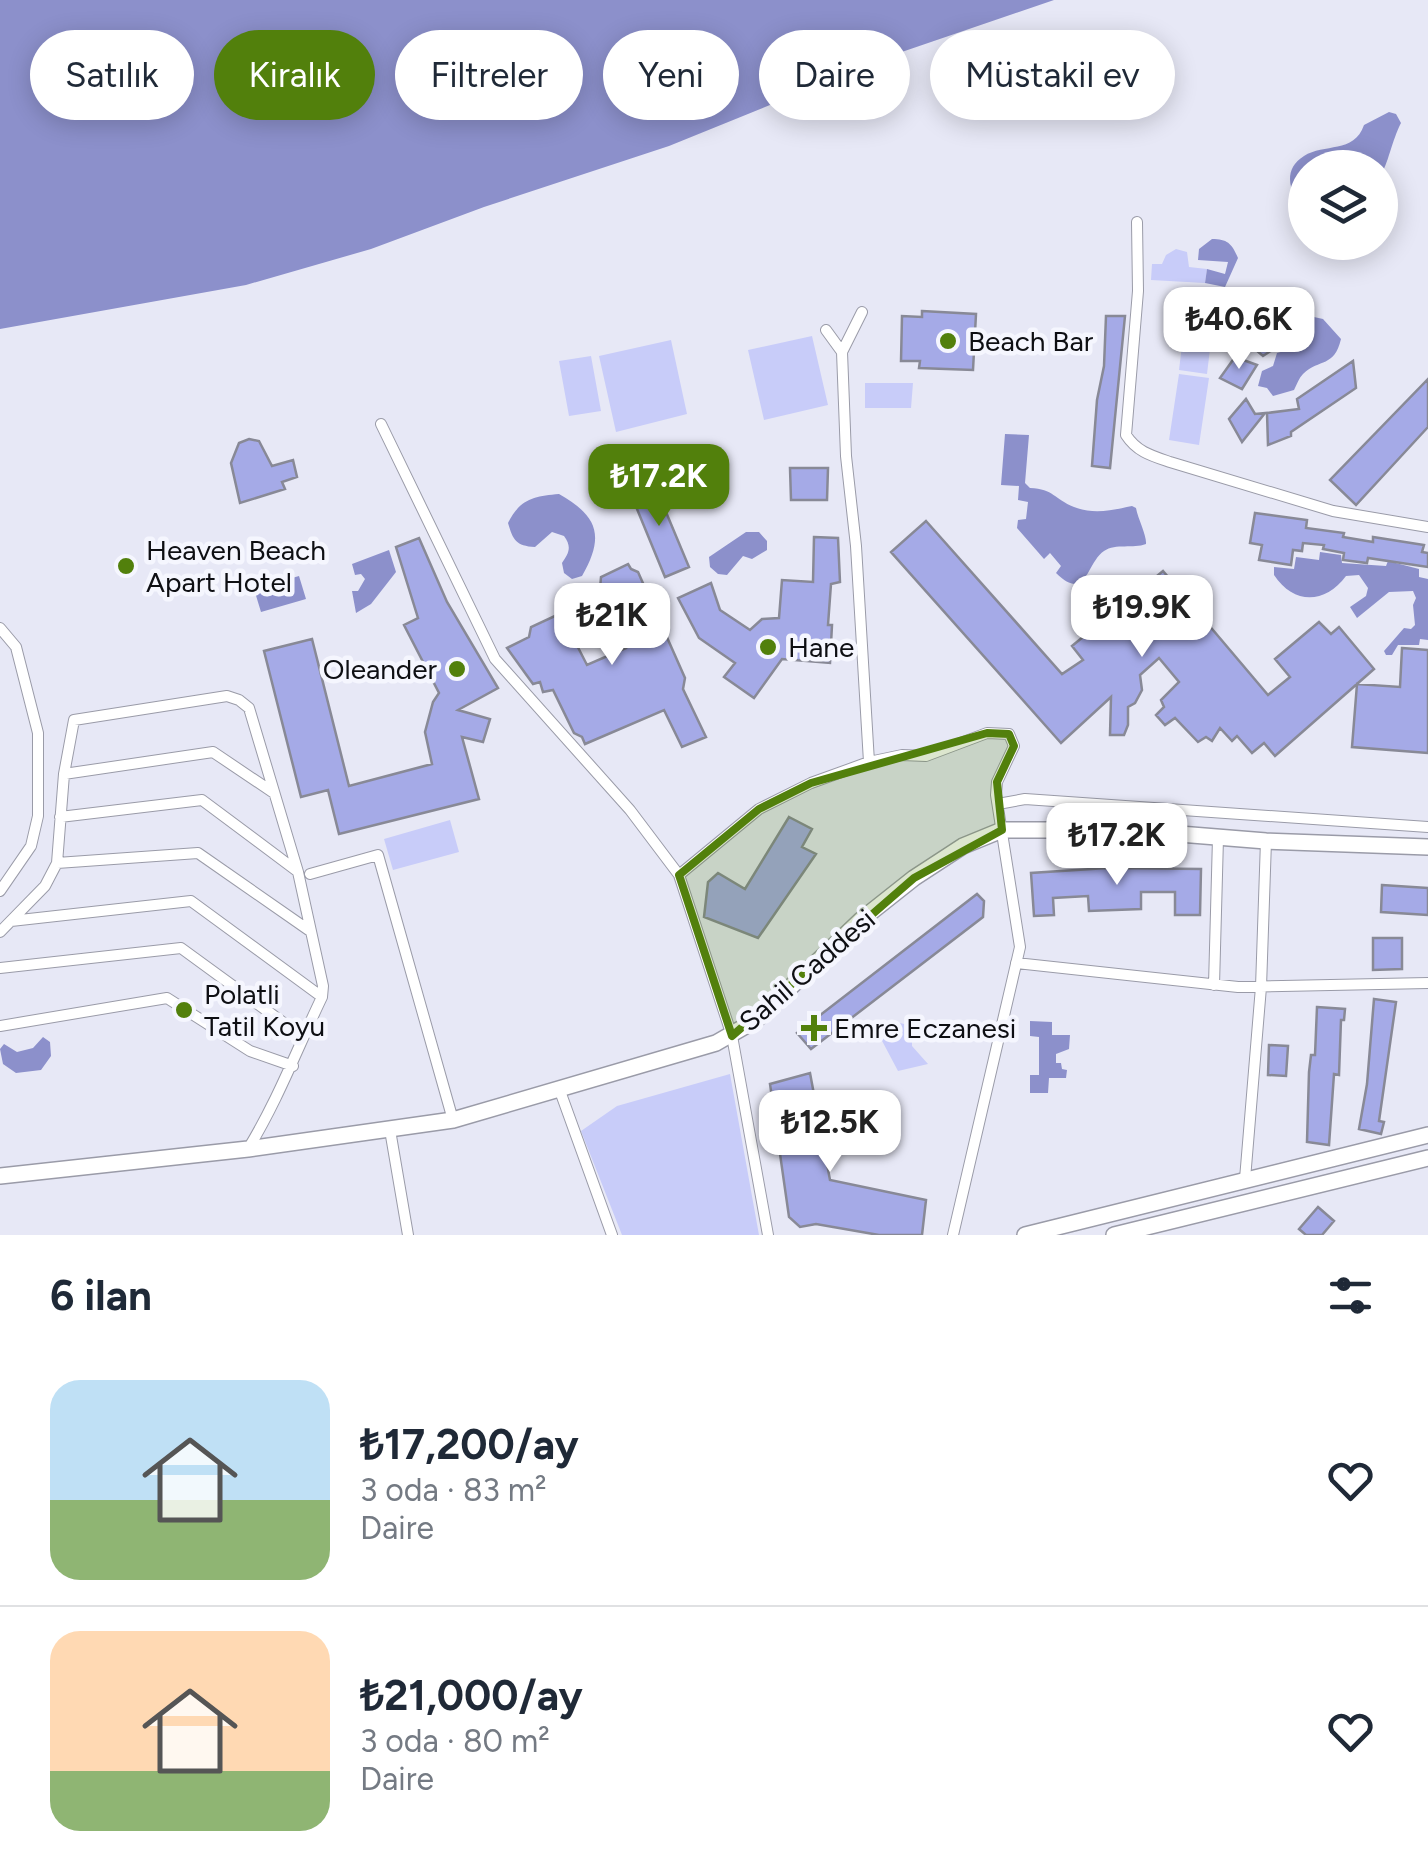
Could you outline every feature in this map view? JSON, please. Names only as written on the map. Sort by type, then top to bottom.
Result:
[{"type":"main road","name":"Sahil Caddesi","points":[[0,1176],[248,1149],[452,1120],[560,1091],[732,1036],[756,1020],[861,920],[914,878],[962,846],[1002,830],[1104,829],[1428,847]]},
{"type":"main road","points":[[1025,1235],[1428,1135]]},
{"type":"main road","points":[[1114,1235],[1428,1158]]},
{"type":"main road","points":[[1245,1180],[1245,1202]]},
{"type":"street","points":[[1136,222],[1138,291],[1126,435],[1131,442],[1143,453],[1334,512],[1428,527]]},
{"type":"street","points":[[862,312],[842,352],[869,762]]},
{"type":"street","points":[[826,330],[842,352]]},
{"type":"street","points":[[381,424],[496,660],[630,810],[679,875],[732,1036],[768,1235]]},
{"type":"street","points":[[0,628],[16,646],[38,733],[38,816],[32,846],[0,891]]},
{"type":"street","points":[[0,932],[44,886],[57,863],[64,774],[74,720],[227,696],[249,708],[304,873],[323,986],[322,998],[293,1066],[248,1149]]},
{"type":"street","points":[[679,875],[759,809],[811,783],[869,762],[902,755],[926,756],[987,733],[1008,734],[1014,746],[996,782],[1020,947],[952,1235]]},
{"type":"street","points":[[64,774],[213,752],[275,794]]},
{"type":"street","points":[[998,804],[1025,799],[1428,827]]},
{"type":"street","points":[[60,817],[202,800],[304,873],[378,854],[452,1120]]},
{"type":"street","points":[[1214,984],[1218,838]]},
{"type":"street","points":[[1245,1180],[1261,986],[1266,841]]},
{"type":"street","points":[[57,863],[198,853],[311,932]]},
{"type":"street","points":[[11,920],[191,901],[322,998]]},
{"type":"street","points":[[0,968],[181,948],[303,1037]]},
{"type":"street","points":[[1016,963],[1214,984],[1428,983]]},
{"type":"street","points":[[0,1026],[167,998],[250,1051],[293,1066]]},
{"type":"street","points":[[560,1091],[612,1235]]},
{"type":"street","points":[[390,1130],[408,1235]]},
{"type":"highlighted area","points":[[987,733],[1009,734],[1014,746],[997,782],[1002,830],[914,878],[732,1036],[679,875],[759,809],[811,783]]},
{"type":"shaded area","points":[[0,0],[1054,0],[966,30],[930,30],[930,42],[910,49],[910,30],[759,30],[759,109],[739,118],[739,30],[603,30],[603,120],[733,120],[669,146],[371,249],[246,285],[0,329]]},
{"type":"shaded area","points":[[1389,112],[1396,114],[1401,123],[1390,150],[1322,150],[1353,140],[1364,125]]},
{"type":"shaded area","points":[[1212,239],[1229,243],[1238,258],[1225,287],[1205,283],[1207,269],[1225,274],[1228,262],[1198,260],[1199,249]]},
{"type":"shaded area","points":[[1176,249],[1187,252],[1189,267],[1207,269],[1205,283],[1151,280],[1152,264],[1162,264],[1166,255]]},
{"type":"shaded area","points":[[1187,304],[1215,307],[1207,374],[1179,370]]},
{"type":"shaded area","points":[[1314,317],[1323,319],[1341,339],[1338,348],[1330,359],[1303,374],[1294,390],[1273,396],[1267,388],[1258,386],[1262,371],[1273,366],[1277,353],[1288,350],[1295,335],[1306,330]]},
{"type":"shaded area","points":[[812,336],[828,405],[764,420],[748,350]]},
{"type":"shaded area","points":[[671,340],[687,414],[616,432],[599,356]]},
{"type":"shaded area","points":[[591,356],[601,411],[569,416],[559,361]]},
{"type":"shaded area","points":[[1179,374],[1209,378],[1199,445],[1169,440]]},
{"type":"shaded area","points":[[865,383],[913,383],[911,408],[865,408]]},
{"type":"shaded area","points":[[1005,434],[1029,435],[1025,483],[1030,488],[1044,490],[1089,511],[1132,506],[1136,508],[1146,544],[1104,551],[1080,582],[1066,581],[1056,573],[1061,566],[1050,553],[1044,559],[1017,528],[1018,520],[1026,519],[1028,502],[1018,500],[1019,486],[1001,485]]},
{"type":"shaded area","points":[[559,494],[582,510],[594,528],[594,549],[589,562],[582,576],[572,579],[564,573],[562,563],[569,550],[564,536],[552,532],[535,547],[523,545],[514,538],[508,523],[529,500]]},
{"type":"shaded area","points":[[746,532],[759,532],[767,541],[767,550],[752,559],[743,556],[727,575],[718,574],[710,567],[709,557]]},
{"type":"shaded area","points":[[389,550],[396,572],[371,604],[356,613],[352,591],[358,591],[365,579],[361,574],[355,575],[352,564]]},
{"type":"shaded area","points":[[1320,552],[1341,555],[1342,563],[1386,566],[1388,561],[1419,569],[1419,577],[1428,579],[1428,640],[1420,639],[1419,645],[1398,645],[1392,655],[1384,651],[1404,628],[1415,625],[1413,591],[1389,592],[1357,618],[1350,607],[1366,596],[1368,588],[1359,575],[1346,576],[1329,592],[1310,597],[1291,592],[1274,575],[1274,567],[1294,569],[1296,557],[1319,560]]},
{"type":"shaded area","points":[[299,576],[306,599],[261,612],[254,589]]},
{"type":"shaded area","points":[[450,820],[459,852],[393,870],[384,839]]},
{"type":"shaded area","points":[[892,1021],[912,1026],[912,1046],[928,1064],[898,1071],[880,1037]]},
{"type":"shaded area","points":[[1030,1021],[1052,1022],[1052,1035],[1070,1035],[1069,1049],[1056,1054],[1056,1063],[1067,1070],[1066,1078],[1049,1078],[1048,1093],[1030,1093],[1030,1075],[1039,1075],[1039,1037],[1030,1036]]},
{"type":"shaded area","points":[[43,1037],[50,1042],[51,1056],[41,1070],[16,1073],[3,1064],[0,1049],[4,1044],[17,1052],[33,1048]]},
{"type":"shaded area","points":[[730,1074],[759,1235],[622,1235],[581,1131],[617,1106]]},
{"type":"building","points":[[1292,298],[1310,313],[1282,337],[1286,341],[1263,356],[1243,339],[1275,319],[1270,314]]},
{"type":"building","name":"Beach Bar","points":[[922,311],[976,314],[973,370],[919,368],[920,361],[901,361],[902,316],[922,317]]},
{"type":"building","points":[[1106,316],[1125,316],[1110,468],[1092,466]]},
{"type":"building","points":[[1235,357],[1257,365],[1242,389],[1220,378]]},
{"type":"building","points":[[1353,361],[1356,388],[1291,432],[1291,436],[1268,445],[1267,413],[1299,409],[1297,399]]},
{"type":"building","points":[[1428,379],[1428,427],[1356,505],[1330,480]]},
{"type":"building","points":[[1246,399],[1255,414],[1265,413],[1242,442],[1229,419]]},
{"type":"building","points":[[259,441],[272,466],[293,460],[297,477],[282,482],[285,489],[240,503],[231,463],[239,443]]},
{"type":"building","points":[[790,468],[828,468],[827,500],[791,500]]},
{"type":"building","points":[[653,481],[689,567],[665,577],[630,492]]},
{"type":"building","points":[[1255,513],[1307,520],[1306,528],[1344,533],[1343,537],[1424,545],[1422,552],[1428,553],[1428,567],[1368,558],[1367,563],[1343,560],[1344,553],[1323,549],[1324,545],[1303,543],[1302,551],[1293,550],[1291,565],[1259,560],[1262,545],[1250,543]]},
{"type":"building","points":[[926,521],[1062,674],[1083,660],[1072,646],[1163,571],[1268,695],[1290,677],[1275,659],[1319,622],[1331,634],[1339,627],[1374,669],[1275,756],[1264,743],[1252,753],[1237,736],[1232,741],[1220,728],[1212,741],[1206,737],[1198,742],[1175,718],[1165,725],[1156,715],[1164,707],[1161,700],[1179,682],[1159,658],[1140,675],[1142,690],[1128,707],[1124,735],[1110,735],[1111,697],[1061,743],[891,552]]},
{"type":"building","points":[[814,537],[838,538],[840,582],[831,584],[830,663],[782,659],[754,698],[724,677],[735,663],[699,638],[678,598],[711,583],[720,610],[750,630],[762,619],[779,618],[782,580],[813,582]]},
{"type":"building","name":"Oleander","points":[[419,538],[447,602],[498,688],[458,710],[490,719],[483,742],[462,737],[479,799],[339,834],[328,790],[301,797],[264,651],[312,639],[349,786],[432,764],[425,732],[439,693],[404,625],[418,618],[396,547]]},
{"type":"building","points":[[628,564],[638,572],[685,678],[683,689],[706,737],[682,747],[664,710],[585,744],[574,733],[553,690],[543,692],[540,682],[533,684],[507,648],[529,637],[531,627],[557,615],[564,620],[587,665],[626,648],[600,589],[601,577]]},
{"type":"building","points":[[1402,648],[1428,650],[1428,753],[1352,747],[1357,684],[1400,687]]},
{"type":"building","points":[[789,817],[812,829],[802,847],[816,854],[758,938],[704,917],[708,882],[718,873],[745,889]]},
{"type":"building","points":[[1107,868],[1201,869],[1200,915],[1175,915],[1175,892],[1141,892],[1141,909],[1089,911],[1088,896],[1053,898],[1054,915],[1034,916],[1031,873]]},
{"type":"building","points":[[1382,885],[1428,888],[1428,915],[1381,912]]},
{"type":"building","points":[[977,894],[984,901],[983,917],[811,1049],[797,1033]]},
{"type":"building","points":[[1373,938],[1402,938],[1402,969],[1373,970]]},
{"type":"building","points":[[1374,999],[1396,1002],[1379,1121],[1384,1122],[1381,1134],[1359,1129]]},
{"type":"building","points":[[1317,1007],[1345,1009],[1339,1075],[1334,1074],[1329,1145],[1307,1142],[1309,1072],[1311,1055],[1315,1055]]},
{"type":"building","points":[[1269,1045],[1288,1046],[1286,1076],[1268,1075]]},
{"type":"building","points":[[810,1073],[830,1180],[926,1200],[922,1235],[879,1235],[816,1224],[800,1227],[789,1217],[770,1084]]},
{"type":"building","points":[[1318,1207],[1334,1221],[1322,1235],[1306,1235],[1299,1229]]},
{"type":"place","name":"Beach Bar","points":[[948,341]]},
{"type":"place","name":"Heaven Beach Apart Hotel","points":[[126,566]]},
{"type":"place","name":"Hane","points":[[768,647]]},
{"type":"place","name":"Oleander","points":[[457,669]]},
{"type":"place","name":"Polatli Tatil Koyu","points":[[184,1010]]},
{"type":"place","name":"Emre Eczanesi","points":[[814,1028]]}]
